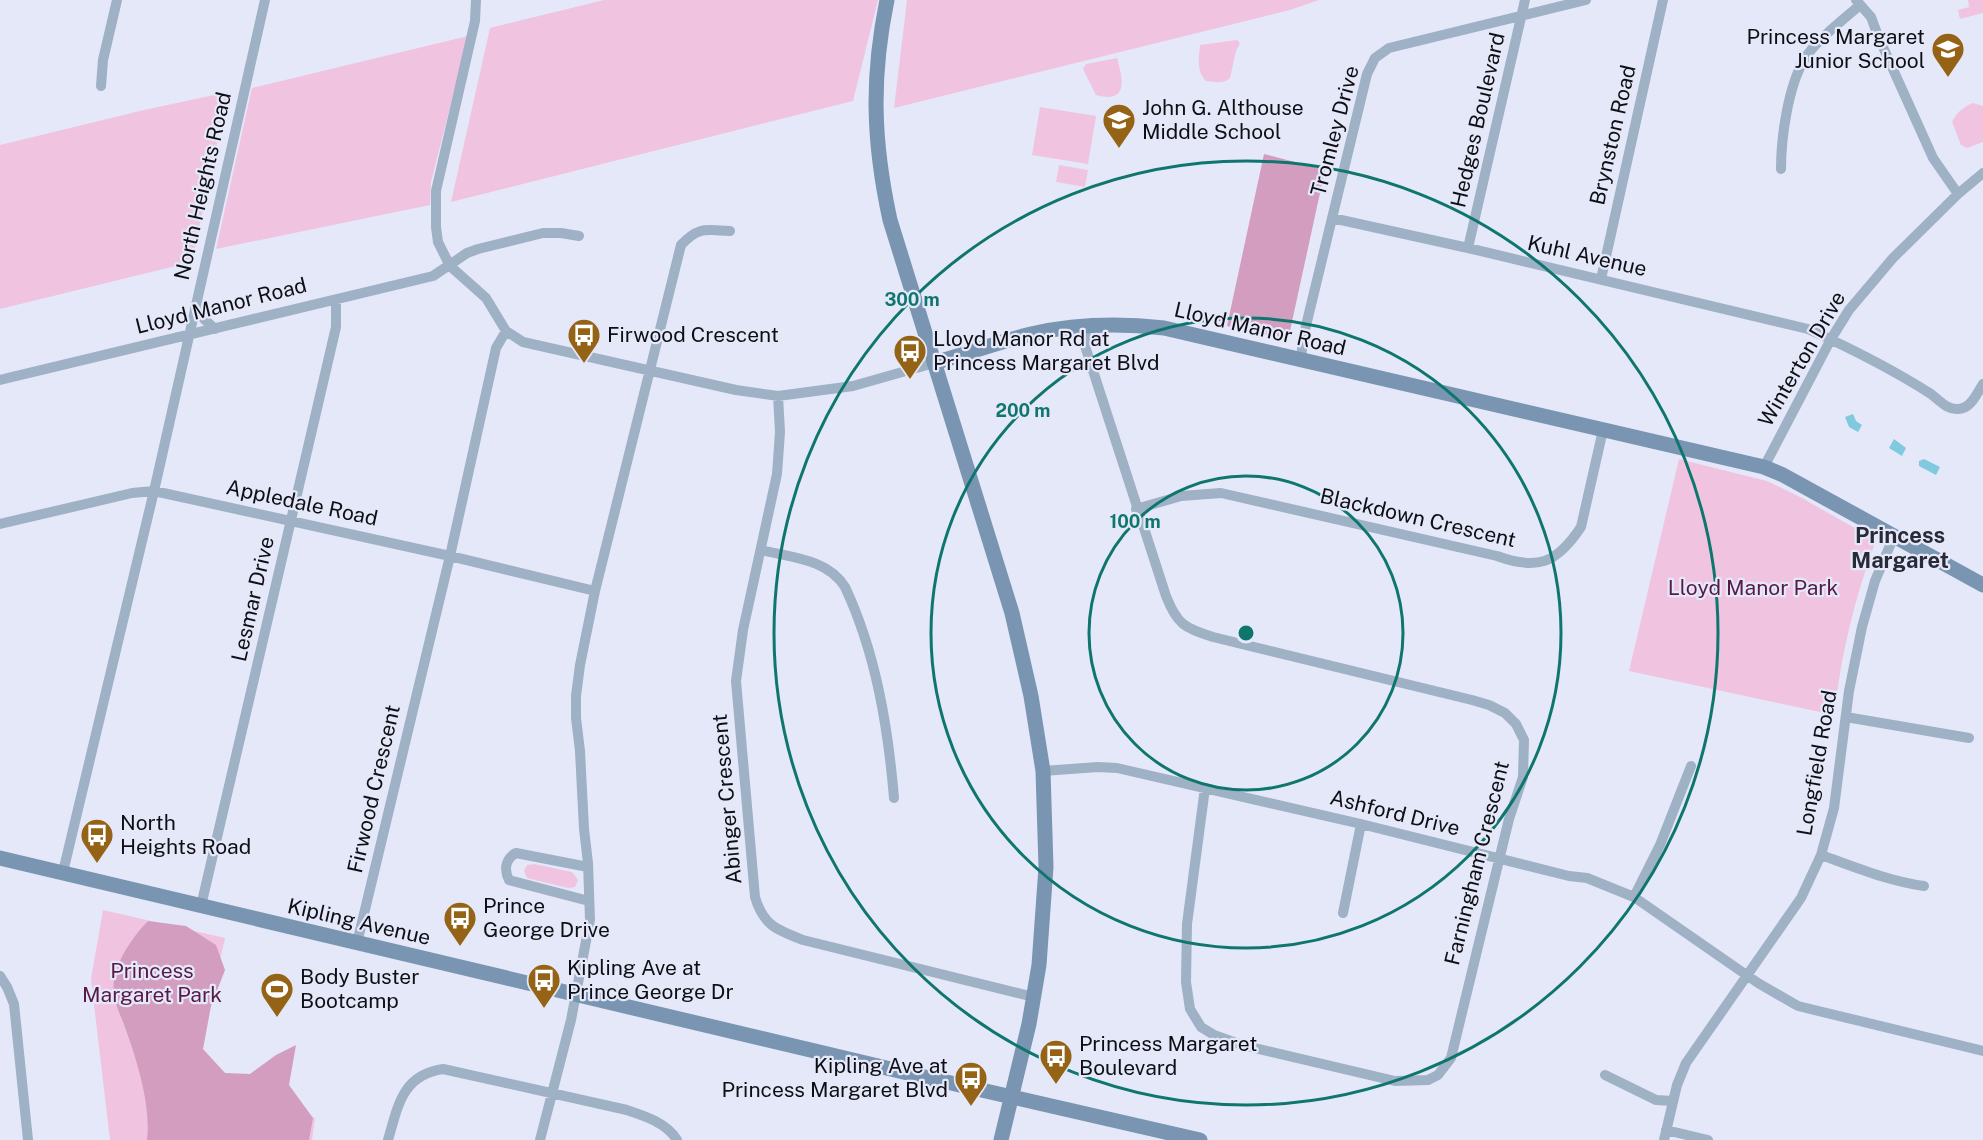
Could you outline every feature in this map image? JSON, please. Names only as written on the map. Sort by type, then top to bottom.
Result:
[{"type":"street","points":[[101,86],[103,60],[117,0]]},
{"type":"street","name":"North Heights Road","points":[[63,872],[154,491],[265,0]]},
{"type":"street","points":[[476,0],[475,21],[436,191],[436,227],[438,242],[450,266],[486,298],[506,331]]},
{"type":"street","points":[[887,0],[879,43],[875,119],[890,220],[1012,613],[1031,696],[1043,771],[1046,896],[1039,965],[1034,997],[1001,1140]]},
{"type":"street","name":"Hedges Boulevard","points":[[1468,248],[1525,0]]},
{"type":"street","name":"Tromley Drive","points":[[1301,359],[1303,338],[1367,74],[1375,58],[1389,48],[1586,0]]},
{"type":"street","name":"Brynston Road","points":[[1601,279],[1663,0]]},
{"type":"street","points":[[1782,169],[1781,152],[1790,99],[1804,59],[1858,2],[1871,17],[1933,158],[1958,194]]},
{"type":"street","name":"Winterton Drive","points":[[1764,467],[1831,339],[1850,310],[1893,258],[1958,194],[1983,173]]},
{"type":"street","name":"Kuhl Avenue","points":[[1332,218],[1808,329],[1831,339],[1928,393],[1950,408],[1962,409],[1969,405],[1983,384]]},
{"type":"street","points":[[540,1140],[571,1020],[590,920],[576,696],[586,628],[681,245],[692,233],[702,230],[730,231]]},
{"type":"street","name":"Lloyd Manor Road","points":[[0,380],[433,276],[467,253],[478,249],[543,233],[579,236]]},
{"type":"street","name":"Lesmar Drive","points":[[201,906],[336,327],[336,300]]},
{"type":"street","points":[[195,308],[214,329]]},
{"type":"street","name":"Lloyd Manor Road","points":[[506,331],[523,342],[736,390],[778,396],[853,386],[1030,334],[1086,326],[1130,325],[1164,328],[1764,467],[1783,475],[1983,585]]},
{"type":"street","name":"Farningham Crescent","points":[[1086,326],[1084,346],[1136,509],[1171,609],[1183,625],[1213,637],[1472,700],[1505,713],[1516,724],[1524,740],[1523,777],[1499,858],[1451,1059],[1438,1075],[1428,1080],[1395,1082],[1242,1045],[1214,1035],[1201,1027],[1190,1009],[1187,996],[1187,924],[1205,788]]},
{"type":"street","name":"Firwood Crescent","points":[[357,943],[450,556],[496,348],[506,331]]},
{"type":"street","name":"Abinger Crescent","points":[[778,396],[780,454],[743,630],[736,681],[755,897],[759,911],[767,922],[780,931],[803,940],[1034,997]]},
{"type":"street","name":"Blackdown Crescent","points":[[1136,509],[1181,496],[1221,493],[1511,561],[1539,564],[1554,558],[1573,539],[1581,527],[1603,430]]},
{"type":"street","name":"Appledale Road","points":[[0,526],[132,493],[154,491],[450,556],[595,591]]},
{"type":"street","name":"Longfield Road","points":[[1665,1135],[1673,1101],[1686,1063],[1801,898],[1821,855],[1834,808],[1856,655],[1866,610],[1875,581],[1894,536]]},
{"type":"street","points":[[761,550],[821,566],[839,578],[845,587],[872,660],[887,732],[894,798]]},
{"type":"street","points":[[1846,717],[1969,738]]},
{"type":"street","points":[[1634,897],[1660,845],[1691,766]]},
{"type":"street","name":"Ashford Drive","points":[[1043,771],[1117,768],[1361,824],[1569,876],[1587,878],[1634,897],[1785,1000],[1804,1008],[1983,1051]]},
{"type":"street","points":[[1343,913],[1361,824]]},
{"type":"street","points":[[588,867],[516,853],[507,862],[505,871],[509,880],[589,901]]},
{"type":"street","points":[[1821,855],[1900,883],[1924,886]]},
{"type":"street","name":"Kipling Avenue","points":[[0,858],[1200,1140]]},
{"type":"street","points":[[0,976],[14,1004],[27,1140]]},
{"type":"street","points":[[388,1140],[398,1105],[410,1083],[430,1071],[442,1069],[644,1116],[661,1124],[677,1140]]},
{"type":"street","points":[[1605,1075],[1656,1100],[1673,1101]]},
{"type":"street","points":[[1665,1135],[1708,1140]]},
{"type":"green space","points":[[604,0],[878,0],[853,101],[451,202],[490,28]]},
{"type":"green space","points":[[907,0],[1319,0],[1290,10],[894,108]]},
{"type":"green space","points":[[1968,0],[1983,0],[1983,13],[1960,19],[1958,10],[1969,7]]},
{"type":"green space","points":[[468,36],[431,182],[430,205],[216,249],[252,88]]},
{"type":"green space","points":[[1954,39],[1958,55],[1948,57],[1946,49],[1939,51],[1937,44]]},
{"type":"green space","points":[[1237,40],[1240,43],[1230,78],[1222,82],[1206,81],[1199,68],[1200,45]]},
{"type":"green space","points":[[1117,58],[1122,81],[1119,93],[1107,97],[1096,95],[1083,69],[1086,64]]},
{"type":"green space","points":[[228,92],[192,262],[0,309],[0,145]]},
{"type":"green space","points":[[1973,103],[1983,106],[1983,142],[1967,148],[1961,145],[1952,122],[1961,110]]},
{"type":"green space","points":[[1040,107],[1096,116],[1088,164],[1032,155]]},
{"type":"green space","points":[[1264,154],[1325,170],[1288,340],[1227,326]]},
{"type":"green space","points":[[1059,165],[1088,170],[1085,187],[1056,182]]},
{"type":"green space","name":"Lloyd Manor Park","points":[[1679,459],[1767,481],[1876,540],[1850,626],[1834,715],[1629,671]]},
{"type":"green space","points":[[534,864],[572,872],[578,880],[575,887],[568,888],[527,878],[524,871],[527,865]]},
{"type":"green space","name":"Princess Margaret Park","points":[[103,910],[225,938],[190,1088],[315,1118],[312,1140],[110,1140],[91,979]]},
{"type":"green space","name":"Princess Margaret Park","points":[[148,921],[186,926],[216,945],[225,970],[211,1006],[203,1049],[225,1073],[250,1074],[276,1055],[296,1045],[289,1085],[313,1118],[309,1140],[147,1140],[148,1127],[143,1086],[116,1003],[114,984],[115,974],[124,954]]},
{"type":"water","points":[[1853,414],[1856,421],[1862,425],[1858,432],[1849,427],[1845,417]]},
{"type":"water","points":[[1894,439],[1906,448],[1902,456],[1889,448]]},
{"type":"water","points":[[1924,459],[1940,467],[1936,475],[1919,466],[1919,461]]},
{"type":"place","name":"Princess Margaret Junior School","points":[[1948,78]]},
{"type":"place","name":"John G. Althouse Middle School","points":[[1119,149]]},
{"type":"place","name":"Firwood Crescent","points":[[584,364]]},
{"type":"place","name":"Lloyd Manor Rd at Princess Margaret Blvd","points":[[910,380]]},
{"type":"place","name":"North Heights Road","points":[[97,864]]},
{"type":"place","name":"Prince George Drive","points":[[460,947]]},
{"type":"place","name":"Kipling Ave at Prince George Dr","points":[[544,1009]]},
{"type":"place","name":"Body Buster Bootcamp","points":[[277,1018]]},
{"type":"place","name":"Princess Margaret Boulevard","points":[[1056,1085]]},
{"type":"place","name":"Kipling Ave at Princess Margaret Blvd","points":[[971,1107]]},
{"type":"district","name":"Princess Margaret","points":[[1900,548]]}]
